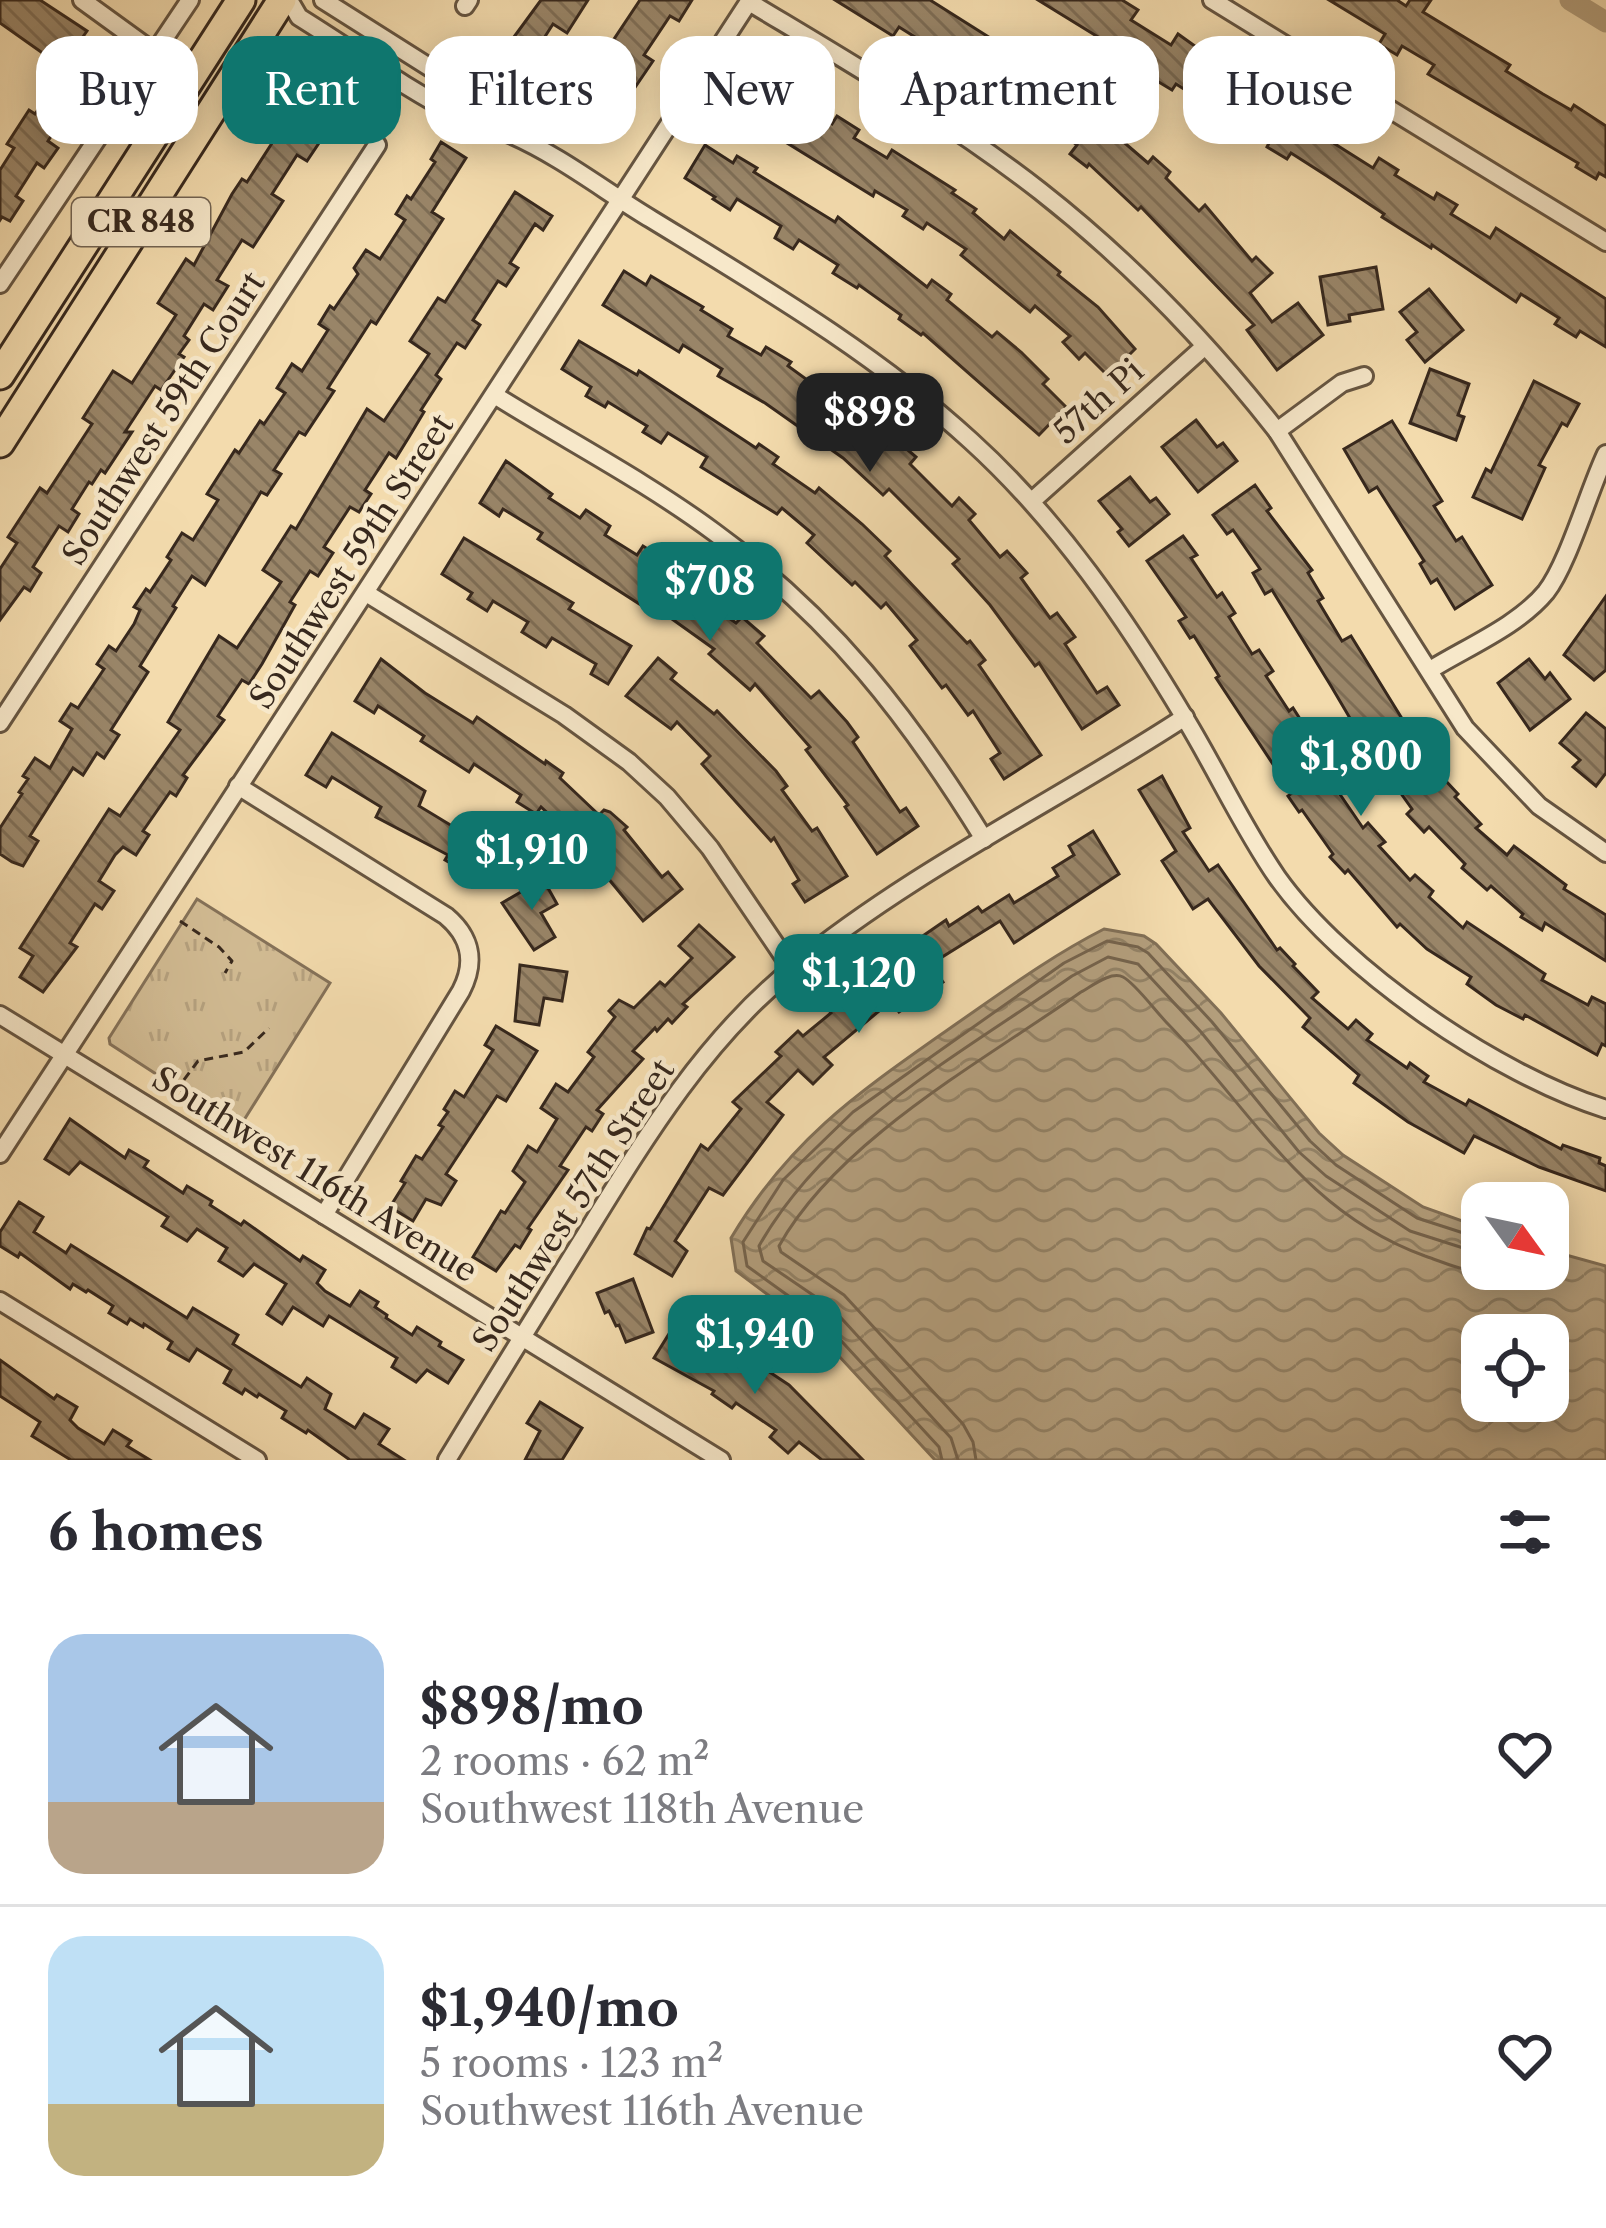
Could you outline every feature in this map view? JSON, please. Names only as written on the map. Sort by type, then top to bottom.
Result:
[{"type":"main road","name":"CR 848","points":[[0,375],[242,0]]},
{"type":"main road","name":"CR 848","points":[[0,443],[286,0]]},
{"type":"street","points":[[82,0],[132,36]]},
{"type":"street","points":[[166,36],[190,0]]},
{"type":"street","points":[[286,0],[299,17],[425,95]]},
{"type":"street","points":[[323,0],[425,64]]},
{"type":"street","points":[[1212,0],[1606,242]]},
{"type":"street","points":[[749,1],[1005,165],[1093,235],[1205,346],[1277,431],[1466,728],[1539,806],[1606,853]]},
{"type":"street","name":"Southwest 59th Street","points":[[0,1154],[749,1]]},
{"type":"street","points":[[0,284],[94,144]]},
{"type":"street","points":[[527,144],[834,334],[923,399],[1032,501],[1096,584],[1185,717],[1278,878],[1327,933],[1394,990],[1486,1055],[1575,1099],[1606,1108]]},
{"type":"street","name":"Southwest 59th Court","points":[[0,723],[376,145]]},
{"type":"street","name":"57th Pi","points":[[1032,501],[1205,346]]},
{"type":"street","points":[[1277,431],[1342,383],[1364,376]]},
{"type":"street","points":[[496,396],[710,529],[804,607],[892,700],[985,839]]},
{"type":"street","points":[[1430,670],[1521,615],[1544,594],[1560,567],[1606,454]]},
{"type":"street","points":[[366,593],[564,715],[629,762],[667,797],[710,848],[792,969]]},
{"type":"street","name":"Southwest 57th Street","points":[[447,1460],[669,1103],[729,1030],[792,969],[876,907],[1185,717]]},
{"type":"street","points":[[238,786],[446,916],[464,933],[470,952],[467,979],[324,1214]]},
{"type":"street","name":"Southwest 116th Avenue","points":[[0,1015],[721,1460]]},
{"type":"street","points":[[0,1301],[257,1460]]},
{"type":"path","points":[[180,921],[219,947],[232,962],[225,973]]},
{"type":"path","points":[[175,1092],[198,1061],[244,1052],[269,1028]]},
{"type":"green space","points":[[197,899],[330,983],[239,1128],[110,1044],[109,1038]]},
{"type":"water","points":[[1104,929],[1144,936],[1156,944],[1343,1155],[1423,1207],[1461,1221],[1461,1290],[1569,1290],[1569,1256],[1606,1266],[1606,1460],[935,1460],[814,1329],[736,1271],[731,1238],[779,1171],[831,1118],[889,1071],[1047,962]]},
{"type":"building","points":[[0,0],[40,0],[87,31],[84,36],[36,36],[36,48],[0,23]]},
{"type":"building","points":[[541,0],[588,0],[567,33],[553,24],[545,36],[515,36]]},
{"type":"building","points":[[640,0],[692,0],[679,21],[670,16],[644,55],[653,61],[636,86],[636,36],[616,36]]},
{"type":"building","points":[[835,0],[930,0],[987,36],[913,36],[899,27],[893,36]]},
{"type":"building","points":[[1038,0],[1122,0],[1138,10],[1131,20],[1157,36],[1096,36]]},
{"type":"building","points":[[1329,0],[1397,0],[1406,6],[1410,0],[1431,0],[1423,12],[1510,65],[1506,71],[1606,126],[1606,177],[1599,173],[1596,179],[1576,167],[1578,163],[1428,74],[1434,65],[1402,46],[1395,54],[1395,36]]},
{"type":"building","points":[[1178,34],[1183,38],[1183,88],[1176,84],[1172,90],[1159,82],[1159,38],[1171,45]]},
{"type":"building","points":[[29,110],[35,114],[36,144],[58,148],[44,168],[37,163],[16,196],[23,201],[10,221],[0,220],[0,170],[14,148],[7,144]]},
{"type":"building","points":[[837,116],[859,130],[854,138],[859,144],[887,158],[892,150],[955,190],[952,193],[976,209],[973,213],[1004,239],[1010,231],[1098,307],[1135,349],[1108,376],[1085,353],[1079,359],[1063,342],[1070,336],[1035,306],[1030,312],[961,255],[966,249],[927,223],[923,229],[903,216],[907,210],[875,191],[873,196],[789,144],[835,144]]},
{"type":"building","points":[[271,144],[318,144],[307,161],[297,155],[272,194],[283,201],[253,247],[242,240],[217,280],[228,286],[213,310],[204,304],[184,336],[189,340],[179,354],[184,357],[161,390],[155,386],[105,473],[101,470],[89,482],[72,509],[79,514],[68,532],[59,526],[33,567],[41,573],[30,591],[24,587],[0,620],[0,569],[17,543],[8,537],[40,488],[47,493],[92,424],[83,418],[113,371],[132,383],[176,315],[158,303],[186,259],[194,265],[232,194],[242,179],[247,182]]},
{"type":"building","points":[[440,144],[466,158],[432,212],[443,219],[376,324],[371,321],[328,388],[334,391],[305,435],[299,432],[274,470],[281,474],[267,495],[261,492],[205,585],[192,576],[173,606],[140,666],[148,672],[111,730],[119,735],[104,758],[97,753],[83,775],[73,768],[30,836],[38,841],[23,866],[12,862],[0,854],[0,828],[22,794],[28,779],[23,776],[35,758],[50,768],[72,729],[60,721],[71,704],[78,708],[104,669],[97,664],[109,646],[116,651],[134,624],[140,610],[134,607],[171,560],[167,557],[182,533],[193,540],[218,500],[207,494],[235,450],[239,453],[285,393],[277,388],[292,364],[302,371],[328,330],[319,324],[358,274],[354,268],[366,250],[380,259],[405,220],[396,214],[435,162],[431,159]]},
{"type":"building","points":[[1126,144],[1148,163],[1153,157],[1170,172],[1166,178],[1199,211],[1205,205],[1252,261],[1256,257],[1272,273],[1250,293],[1272,322],[1298,303],[1323,335],[1277,370],[1247,330],[1254,325],[1141,207],[1138,210],[1089,164],[1070,154],[1077,145]]},
{"type":"building","points":[[1335,144],[1373,168],[1379,158],[1398,170],[1395,175],[1434,199],[1437,193],[1457,205],[1451,214],[1490,238],[1496,228],[1606,299],[1606,347],[1580,331],[1576,337],[1555,324],[1559,318],[1521,294],[1516,302],[1291,153],[1287,159],[1267,147]]},
{"type":"building","points":[[705,145],[733,163],[737,156],[757,168],[754,172],[835,222],[838,217],[927,287],[932,280],[951,294],[947,300],[992,337],[997,332],[1021,352],[1048,379],[1043,384],[1066,407],[1039,435],[923,333],[899,319],[901,315],[833,273],[838,265],[799,240],[793,249],[775,238],[781,226],[737,199],[730,210],[713,199],[685,178]]},
{"type":"building","points":[[515,192],[552,216],[543,230],[535,224],[510,263],[518,268],[506,286],[498,281],[473,320],[480,325],[465,348],[457,343],[436,375],[441,379],[424,412],[396,458],[389,453],[365,490],[371,494],[359,512],[350,507],[324,547],[333,553],[318,576],[310,571],[262,664],[249,684],[242,680],[218,716],[224,720],[183,775],[187,778],[176,796],[170,792],[143,831],[149,835],[136,855],[123,847],[115,855],[99,881],[114,891],[102,909],[95,904],[70,943],[77,947],[43,992],[20,977],[33,956],[20,948],[109,809],[120,816],[180,730],[168,722],[219,636],[237,648],[281,582],[263,570],[291,526],[296,529],[367,409],[384,421],[429,354],[410,341],[438,298],[445,302]]},
{"type":"building","points":[[1376,267],[1383,309],[1349,315],[1350,321],[1328,325],[1320,277]]},
{"type":"building","points":[[624,271],[646,285],[651,276],[732,329],[728,336],[761,355],[766,347],[791,362],[788,366],[832,398],[836,393],[855,406],[850,414],[889,447],[895,439],[916,457],[910,464],[952,506],[959,498],[975,514],[969,520],[1000,557],[1007,551],[1027,573],[1021,578],[1050,618],[1057,613],[1075,637],[1065,644],[1097,693],[1107,687],[1119,705],[1082,729],[1039,663],[1035,666],[953,564],[959,559],[889,489],[883,495],[843,458],[718,376],[722,369],[683,345],[679,352],[603,305]]},
{"type":"building","points":[[1429,289],[1463,330],[1425,362],[1407,340],[1417,332],[1400,312]]},
{"type":"building","points":[[579,341],[637,375],[639,371],[756,448],[759,444],[778,457],[773,464],[815,493],[819,488],[862,524],[890,551],[885,556],[985,660],[979,665],[1041,755],[1004,779],[991,759],[1000,753],[973,711],[968,715],[946,685],[942,688],[910,646],[917,640],[886,603],[881,608],[855,582],[852,585],[807,543],[814,535],[782,508],[777,514],[701,467],[707,457],[668,433],[661,443],[643,432],[647,426],[608,402],[605,407],[586,396],[591,387],[562,369]]},
{"type":"building","points":[[1430,369],[1469,384],[1458,415],[1464,417],[1456,440],[1410,423]]},
{"type":"building","points":[[1534,381],[1579,404],[1567,426],[1562,423],[1539,465],[1545,468],[1522,519],[1473,497],[1486,469],[1491,472]]},
{"type":"building","points":[[1196,420],[1217,447],[1223,443],[1237,461],[1198,492],[1162,447]]},
{"type":"building","points":[[1392,421],[1442,501],[1434,506],[1456,541],[1462,537],[1492,585],[1455,609],[1437,579],[1431,583],[1420,564],[1424,561],[1377,487],[1369,492],[1344,449]]},
{"type":"building","points":[[506,461],[580,518],[586,510],[610,526],[605,535],[637,555],[643,546],[678,568],[700,584],[694,593],[736,623],[742,617],[764,636],[757,643],[811,698],[819,691],[847,722],[858,737],[853,742],[900,812],[906,808],[918,826],[877,854],[845,807],[848,805],[806,750],[810,747],[755,684],[750,690],[709,654],[714,649],[644,599],[641,605],[538,539],[542,533],[503,509],[499,516],[480,503]]},
{"type":"building","points":[[1130,477],[1150,502],[1156,498],[1169,514],[1129,546],[1118,532],[1122,529],[1099,501]]},
{"type":"building","points":[[1255,485],[1271,508],[1267,511],[1312,570],[1308,573],[1323,598],[1318,601],[1342,641],[1351,636],[1414,738],[1411,741],[1481,824],[1476,828],[1507,855],[1514,846],[1566,885],[1564,889],[1606,915],[1606,961],[1545,923],[1542,930],[1521,917],[1491,886],[1487,890],[1462,868],[1465,864],[1429,827],[1424,832],[1407,814],[1412,809],[1382,767],[1376,771],[1361,751],[1367,747],[1272,590],[1265,594],[1253,573],[1260,569],[1233,530],[1227,534],[1213,515]]},
{"type":"building","points":[[1183,536],[1197,555],[1191,558],[1217,597],[1222,593],[1235,613],[1229,617],[1252,654],[1259,650],[1273,671],[1266,676],[1289,711],[1293,708],[1343,786],[1337,790],[1363,828],[1368,823],[1385,842],[1379,846],[1410,880],[1415,875],[1433,891],[1429,897],[1463,928],[1467,922],[1545,974],[1542,980],[1588,1005],[1592,997],[1606,1004],[1606,1046],[1602,1044],[1597,1055],[1525,1015],[1523,1019],[1496,1005],[1467,984],[1471,977],[1427,949],[1400,924],[1397,927],[1348,870],[1345,873],[1330,857],[1333,854],[1288,796],[1292,793],[1194,636],[1190,638],[1179,621],[1186,617],[1147,561]]},
{"type":"building","points":[[464,538],[573,603],[569,609],[631,646],[608,684],[591,674],[596,664],[552,638],[546,647],[522,632],[528,622],[493,601],[487,611],[468,599],[472,593],[442,574]]},
{"type":"building","points":[[1606,596],[1606,670],[1594,680],[1564,655]]},
{"type":"building","points":[[658,658],[676,673],[671,679],[714,714],[717,711],[776,771],[787,786],[782,790],[812,831],[817,828],[847,876],[805,902],[793,884],[799,880],[774,838],[771,841],[702,764],[710,756],[677,722],[671,729],[626,696]]},
{"type":"building","points":[[381,659],[425,693],[473,723],[477,717],[563,773],[560,778],[599,815],[610,812],[627,827],[624,830],[662,877],[668,872],[682,889],[643,921],[607,877],[612,872],[541,807],[536,814],[517,802],[521,795],[474,764],[469,772],[378,706],[374,713],[355,701]]},
{"type":"building","points":[[1529,659],[1545,679],[1550,673],[1570,699],[1530,730],[1498,683]]},
{"type":"building","points":[[1586,713],[1606,729],[1606,773],[1596,786],[1573,767],[1580,760],[1560,743]]},
{"type":"building","points":[[332,733],[425,791],[419,806],[519,861],[504,885],[468,865],[464,871],[445,860],[448,855],[376,817],[381,807],[332,777],[326,787],[306,775]]},
{"type":"building","points":[[1162,776],[1190,828],[1183,832],[1209,871],[1218,865],[1277,950],[1318,992],[1312,998],[1348,1029],[1356,1020],[1372,1034],[1367,1040],[1407,1068],[1410,1063],[1428,1076],[1424,1082],[1561,1149],[1563,1145],[1600,1158],[1599,1163],[1606,1166],[1606,1191],[1539,1167],[1474,1136],[1464,1153],[1408,1122],[1354,1083],[1359,1075],[1303,1027],[1310,1018],[1259,966],[1208,899],[1193,909],[1162,861],[1176,851],[1139,790]]},
{"type":"building","points":[[1093,831],[1119,874],[1014,943],[1000,921],[931,964],[943,982],[899,1012],[891,1001],[824,1057],[832,1065],[813,1084],[798,1070],[767,1102],[783,1115],[723,1195],[709,1188],[675,1241],[687,1251],[672,1276],[635,1254],[701,1145],[708,1150],[741,1109],[733,1102],[781,1056],[776,1052],[798,1031],[803,1036],[831,1013],[841,1000],[838,996],[854,982],[860,989],[897,964],[892,957],[946,920],[949,926],[1009,895],[1014,903],[1058,876],[1053,868],[1074,855],[1069,846]]},
{"type":"building","points":[[543,879],[557,904],[541,913],[555,937],[534,950],[502,903]]},
{"type":"building","points":[[699,925],[734,957],[683,1004],[687,1007],[672,1023],[668,1019],[657,1031],[655,1028],[633,1051],[643,1059],[597,1110],[603,1114],[592,1131],[586,1127],[560,1166],[568,1170],[528,1228],[520,1248],[515,1245],[496,1271],[473,1257],[525,1182],[513,1171],[528,1146],[537,1152],[557,1119],[541,1108],[556,1084],[568,1092],[594,1057],[588,1052],[615,1017],[609,1011],[619,1000],[634,1008],[692,958],[679,946]]},
{"type":"building","points":[[520,965],[567,972],[562,1001],[544,998],[539,1025],[515,1021]]},
{"type":"building","points":[[496,1026],[537,1051],[506,1101],[497,1096],[446,1174],[456,1181],[441,1205],[426,1199],[413,1221],[390,1207],[405,1183],[401,1181],[443,1127],[439,1125],[448,1112],[444,1109],[455,1091],[464,1097],[493,1050],[485,1045]]},
{"type":"building","points":[[70,1119],[125,1158],[129,1150],[148,1161],[144,1167],[183,1193],[187,1186],[300,1261],[303,1256],[325,1270],[317,1283],[325,1291],[350,1306],[360,1291],[378,1302],[375,1307],[386,1318],[412,1335],[417,1327],[441,1342],[439,1346],[463,1360],[448,1383],[427,1370],[416,1382],[392,1367],[397,1358],[329,1316],[323,1326],[293,1307],[282,1324],[267,1314],[286,1284],[254,1264],[243,1276],[219,1261],[227,1248],[197,1229],[187,1241],[162,1226],[168,1217],[80,1162],[69,1174],[45,1159]]},
{"type":"building","points":[[19,1202],[43,1217],[34,1232],[66,1253],[71,1245],[187,1318],[193,1308],[238,1335],[233,1344],[301,1387],[307,1378],[331,1394],[325,1409],[355,1428],[364,1414],[389,1429],[379,1444],[404,1460],[350,1460],[282,1418],[286,1411],[259,1394],[245,1389],[242,1394],[224,1383],[231,1370],[197,1349],[189,1361],[168,1349],[172,1342],[144,1324],[130,1319],[127,1324],[109,1313],[113,1306],[88,1290],[73,1284],[70,1289],[20,1253],[18,1257],[0,1246],[0,1232]]},
{"type":"building","points":[[633,1279],[653,1332],[626,1342],[597,1293]]},
{"type":"building","points":[[677,1321],[703,1333],[697,1348],[730,1369],[734,1363],[761,1381],[768,1371],[789,1385],[863,1460],[822,1460],[799,1442],[788,1453],[770,1437],[776,1430],[654,1358]]},
{"type":"building","points":[[0,1360],[54,1399],[57,1395],[77,1407],[70,1420],[78,1428],[104,1444],[113,1430],[131,1441],[127,1446],[150,1460],[71,1460],[32,1436],[40,1422],[0,1396]]},
{"type":"building","points":[[540,1402],[582,1428],[562,1460],[525,1460],[540,1431],[527,1423]]},
{"type":"waterway","points":[[1570,0],[1606,22]]}]
